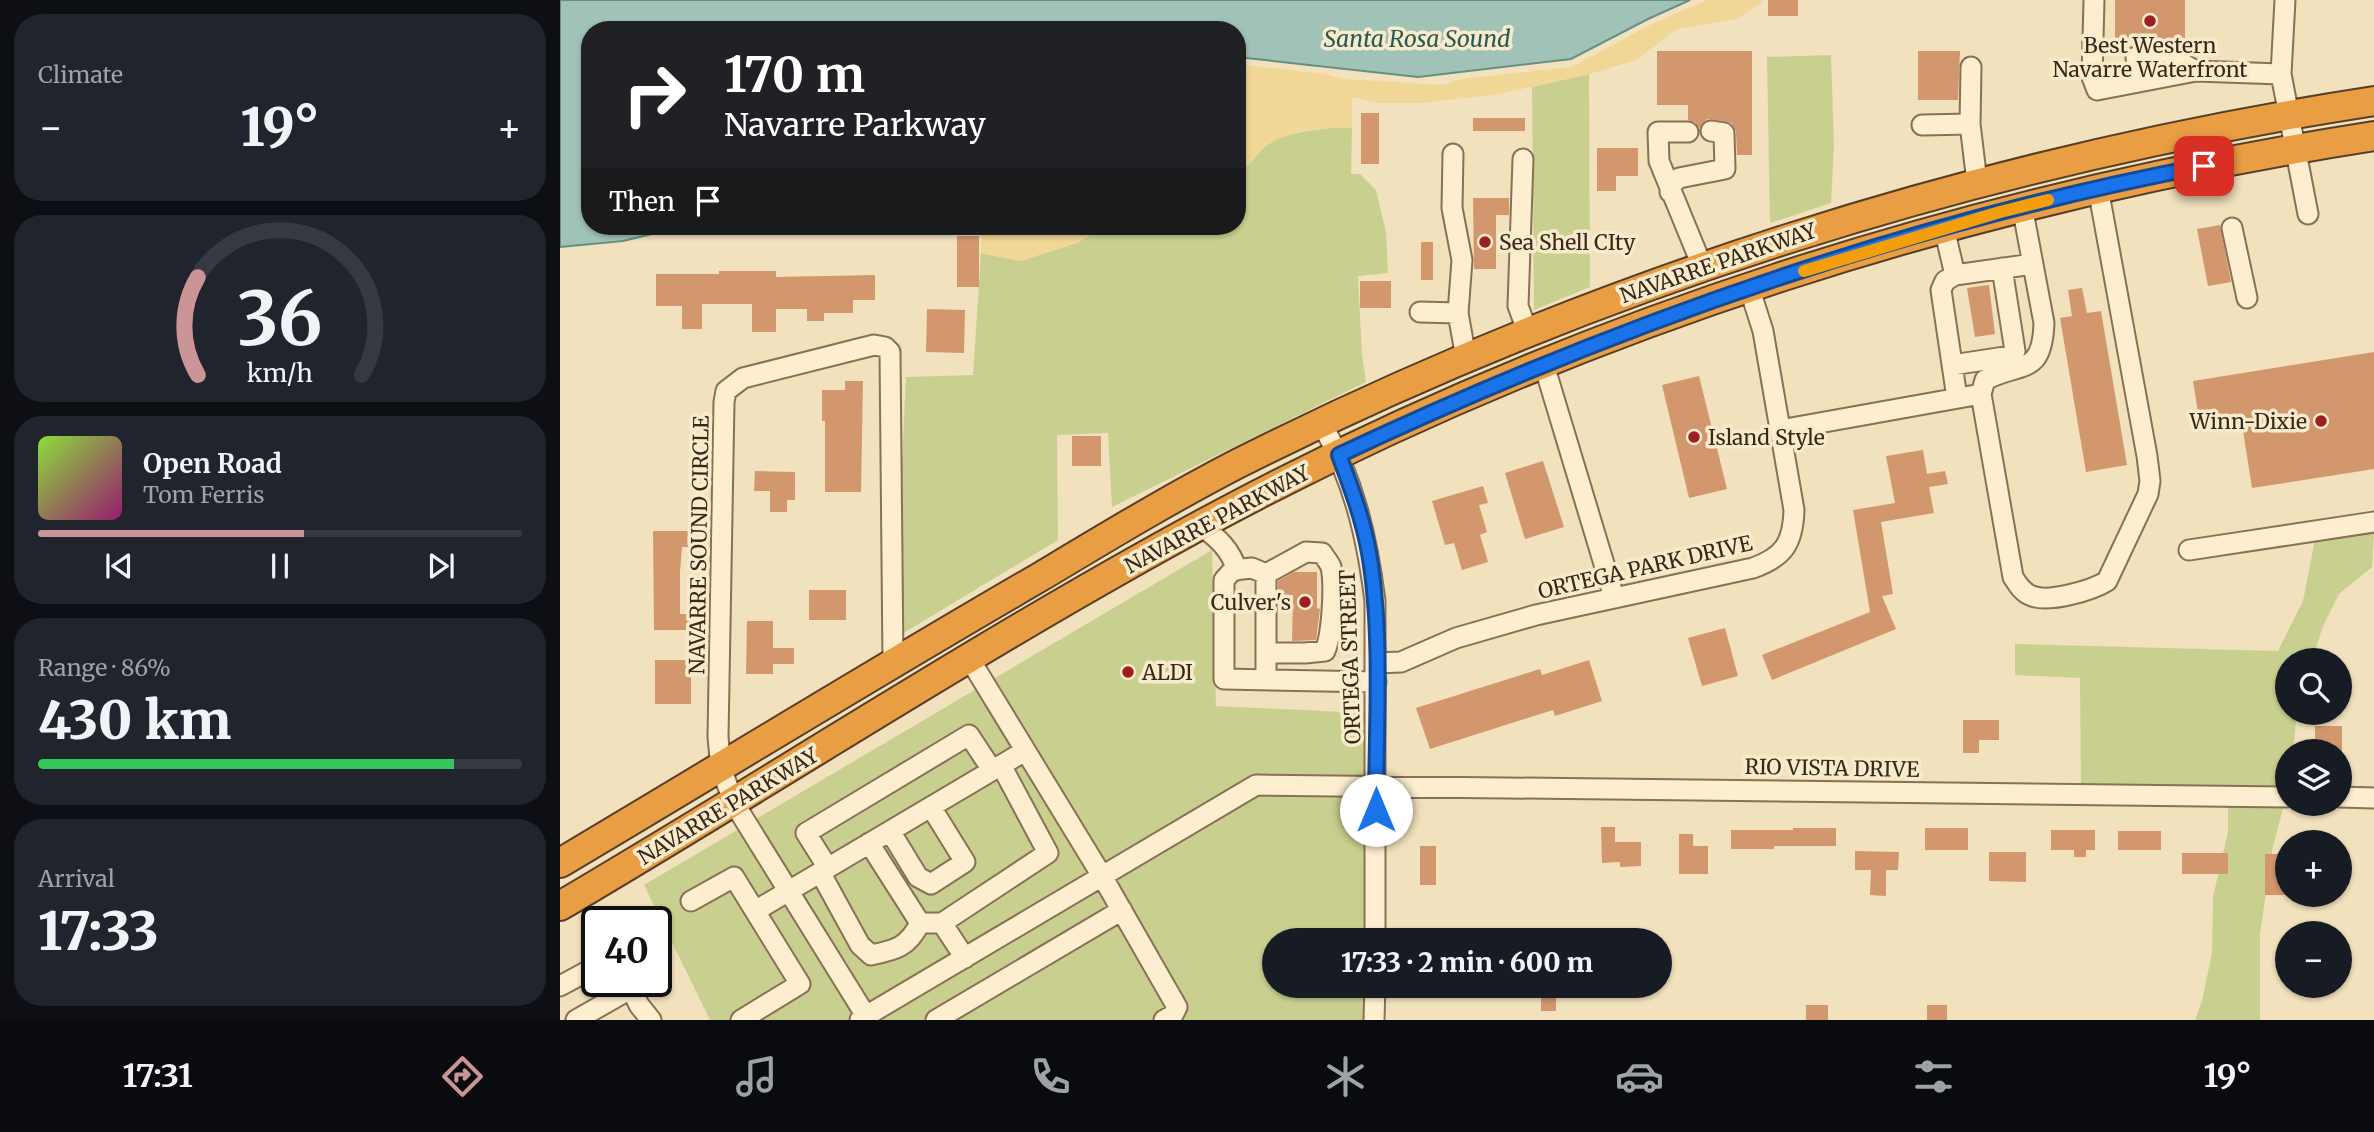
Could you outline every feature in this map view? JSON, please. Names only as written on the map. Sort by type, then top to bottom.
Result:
[{"type":"highway","name":"NAVARRE PARKWAY","points":[[560,863],[1120,530],[1236,465],[1466,358],[1704,266],[1874,211],[2042,166],[2288,114],[2374,101]]},
{"type":"highway","name":"NAVARRE PARKWAY","points":[[560,906],[734,803],[969,658],[1201,526],[1339,455],[1471,394],[1640,326],[1749,287],[1951,226],[2098,188],[2295,148],[2374,136]]},
{"type":"highway","points":[[2026,205],[2042,166]]},
{"type":"highway","points":[[1951,226],[1977,200],[1977,182]]},
{"type":"street","points":[[2094,0],[2092,77],[2096,90],[2196,71],[2281,74]]},
{"type":"street","points":[[2285,0],[2281,74],[2308,214]]},
{"type":"street","points":[[2139,82],[2136,57],[2164,57],[2196,71]]},
{"type":"street","points":[[1971,66],[1970,124],[1977,182]]},
{"type":"street","points":[[1923,125],[1970,124]]},
{"type":"street","points":[[1670,192],[1673,183],[1679,178],[1725,169],[1724,133],[1711,131]]},
{"type":"street","points":[[1688,132],[1658,132],[1659,161],[1670,192],[1704,266]]},
{"type":"street","points":[[1452,154],[1452,208],[1462,260],[1458,313],[1466,358]]},
{"type":"street","points":[[1522,159],[1518,306],[1528,333]]},
{"type":"street","points":[[2026,205],[2044,323],[2043,342],[2039,355],[2031,364],[1998,373],[1984,380],[1981,394],[2013,577],[2020,589],[2033,597],[2048,599],[2099,586],[2107,581],[2148,494],[2150,481],[2098,188]]},
{"type":"street","points":[[1951,226],[1955,275]]},
{"type":"street","points":[[2232,228],[2247,298]]},
{"type":"street","points":[[1957,398],[1941,290],[1945,281],[1955,275],[2033,264]]},
{"type":"street","points":[[1952,365],[2011,356],[2015,351],[2002,268]]},
{"type":"street","name":"ORTEGA PARK DRIVE","points":[[1237,570],[1233,570],[1224,580],[1224,679],[1266,680],[1376,673],[1456,638],[1536,615],[1753,568],[1769,562],[1781,554],[1789,540],[1794,510],[1763,331],[1749,287]]},
{"type":"street","points":[[1420,312],[1458,313]]},
{"type":"street","name":"NAVARRE SOUND CIRCLE","points":[[721,768],[718,737],[724,402],[726,391],[743,377],[874,345],[885,347],[890,352],[893,664]]},
{"type":"street","points":[[1544,365],[1614,597]]},
{"type":"street","points":[[1780,430],[1981,394]]},
{"type":"street","name":"ORTEGA STREET","points":[[1322,424],[1339,455],[1352,490],[1369,552],[1375,601],[1375,928]]},
{"type":"street","points":[[2189,550],[2374,522]]},
{"type":"street","points":[[1201,526],[1218,538],[1232,554],[1237,570],[1252,568],[1266,574]]},
{"type":"street","points":[[1266,574],[1306,552],[1322,553],[1331,565],[1332,582],[1329,641],[1325,651],[1266,653]]},
{"type":"street","points":[[1266,574],[1266,680]]},
{"type":"street","points":[[969,658],[1102,876],[1177,1007],[1172,1015],[1164,1020]]},
{"type":"street","points":[[969,735],[996,768],[1048,853],[942,923],[920,923],[913,938],[895,951],[871,954],[860,945],[806,833],[969,735]]},
{"type":"street","points":[[755,911],[1025,751]]},
{"type":"street","points":[[721,768],[734,803],[865,1019]]},
{"type":"street","name":"RIO VISTA DRIVE","points":[[865,1019],[1256,785],[2275,797]]},
{"type":"street","points":[[2352,797],[2374,798]]},
{"type":"street","points":[[890,831],[918,877],[930,884],[965,862],[931,807]]},
{"type":"street","points":[[869,843],[920,923]]},
{"type":"street","points":[[691,901],[734,877],[800,984],[741,1020]]},
{"type":"street","points":[[936,1020],[1122,910]]},
{"type":"street","points":[[942,923],[965,958]]},
{"type":"street","points":[[560,986],[581,975]]},
{"type":"street","points":[[576,1020],[611,997]]},
{"type":"street","points":[[635,997],[651,1020]]},
{"type":"street","points":[[1374,1020],[1375,998]]},
{"type":"green space","points":[[1831,55],[1834,145],[1831,203],[1770,223],[1767,57]]},
{"type":"green space","points":[[1589,74],[1590,287],[1534,310],[1532,87]]},
{"type":"green space","points":[[1352,128],[1351,174],[1360,174],[1376,190],[1386,232],[1388,273],[1358,276],[1366,382],[1112,507],[1108,433],[1057,435],[1058,540],[900,635],[900,507],[906,377],[973,375],[981,253],[1020,261],[1077,243],[1090,235],[1246,235],[1246,166],[1273,141],[1297,133]]},
{"type":"green space","points":[[2374,530],[2372,567],[2339,594],[2323,626],[2316,648],[2280,648],[2303,601],[2315,540]]},
{"type":"green space","points":[[1212,550],[1216,706],[1365,713],[1368,928],[1262,928],[1262,998],[1367,998],[1367,1020],[710,1020],[672,942],[672,906],[654,906],[644,885]]},
{"type":"green space","points":[[2015,644],[2275,651],[2275,725],[2296,725],[2294,739],[2275,739],[2275,788],[2081,786],[2080,678],[2015,675]]},
{"type":"green space","points":[[2228,804],[2275,805],[2275,816],[2281,816],[2277,830],[2275,830],[2260,933],[2260,1020],[2195,1020],[2202,1001],[2212,953],[2213,897],[2228,832]]},
{"type":"sand","points":[[1707,0],[1762,2],[1737,19],[1677,29],[1636,60],[1586,75],[1498,94],[1421,103],[1379,103],[1352,97],[1352,128],[1296,132],[1266,146],[1246,166],[1246,65],[1324,74],[1344,79],[1443,85],[1462,79],[1572,67],[1650,25]]},
{"type":"sand","points":[[982,235],[1090,235],[1077,243],[1020,261],[981,253]]},
{"type":"water","name":"Santa Rosa Sound","points":[[560,0],[1690,0],[1571,59],[1418,77],[1246,58],[1246,21],[581,21],[581,235],[648,235],[623,241],[560,247]]},
{"type":"building","points":[[1768,0],[1798,0],[1798,16],[1768,16]]},
{"type":"building","name":"Best Western Navarre Waterfront","points":[[2115,0],[2185,0],[2185,41],[2115,41]]},
{"type":"building","points":[[1657,51],[1752,51],[1752,155],[1737,155],[1736,132],[1731,123],[1707,119],[1699,128],[1695,122],[1688,120],[1688,105],[1657,105]]},
{"type":"building","points":[[1918,51],[1960,51],[1958,100],[1918,100]]},
{"type":"building","points":[[1361,113],[1379,113],[1379,164],[1361,164]]},
{"type":"building","points":[[1473,118],[1525,118],[1525,131],[1473,131]]},
{"type":"building","points":[[1597,148],[1638,148],[1638,176],[1616,176],[1616,191],[1597,191]]},
{"type":"building","name":"Sea Shell CIty","points":[[1473,198],[1509,198],[1509,215],[1496,215],[1496,269],[1474,269]]},
{"type":"building","points":[[2220,225],[2231,282],[2208,286],[2197,229]]},
{"type":"building","points":[[957,236],[979,236],[979,287],[957,287]]},
{"type":"building","points":[[1421,242],[1433,242],[1433,280],[1421,280]]},
{"type":"building","points":[[719,271],[776,271],[776,277],[875,275],[875,300],[853,300],[853,313],[824,313],[824,321],[807,321],[807,309],[776,309],[776,332],[752,332],[752,304],[702,304],[702,329],[682,329],[682,306],[656,306],[656,274],[719,274]]},
{"type":"building","points":[[1360,281],[1391,281],[1391,308],[1360,308]]},
{"type":"building","points":[[1989,285],[1995,334],[1975,337],[1967,288]]},
{"type":"building","points":[[2082,288],[2087,313],[2101,311],[2127,465],[2086,472],[2060,318],[2072,316],[2068,290]]},
{"type":"building","points":[[927,309],[965,310],[964,353],[926,352]]},
{"type":"building","points":[[2374,352],[2374,469],[2252,488],[2241,418],[2200,425],[2193,381]]},
{"type":"building","name":"Island Style","points":[[1699,376],[1727,489],[1689,498],[1662,385]]},
{"type":"building","points":[[845,381],[863,381],[861,492],[825,492],[822,390],[845,390]]},
{"type":"building","points":[[1072,436],[1101,436],[1101,466],[1072,466]]},
{"type":"building","points":[[1923,450],[1927,474],[1945,471],[1948,484],[1929,487],[1934,513],[1881,522],[1893,594],[1882,596],[1896,629],[1772,680],[1762,655],[1870,612],[1853,510],[1895,503],[1886,456]]},
{"type":"building","points":[[1543,461],[1564,527],[1525,539],[1505,473]]},
{"type":"building","points":[[755,471],[795,472],[795,500],[787,500],[787,512],[770,512],[770,491],[754,491]]},
{"type":"building","points":[[1483,486],[1488,503],[1479,505],[1487,532],[1480,535],[1488,562],[1462,570],[1454,543],[1445,545],[1432,501]]},
{"type":"building","points":[[653,531],[691,531],[691,547],[682,547],[680,572],[680,614],[690,614],[690,630],[654,630]]},
{"type":"building","name":"Culver's","points":[[1294,572],[1317,572],[1317,608],[1320,609],[1316,640],[1292,641],[1293,595],[1278,595],[1278,581]]},
{"type":"building","points":[[809,590],[846,590],[846,620],[809,620]]},
{"type":"building","points":[[747,621],[773,621],[773,648],[794,648],[794,664],[773,664],[773,674],[746,674]]},
{"type":"building","points":[[1725,628],[1738,676],[1702,686],[1688,638]]},
{"type":"building","points":[[655,660],[691,660],[691,704],[655,704]]},
{"type":"building","points":[[1589,660],[1602,701],[1555,716],[1553,710],[1430,749],[1416,708],[1540,669],[1542,675]]},
{"type":"building","points":[[1963,720],[1999,720],[1999,740],[1979,740],[1979,753],[1963,753]]},
{"type":"building","points":[[2315,726],[2342,726],[2342,739],[2315,739]]},
{"type":"building","points":[[1601,827],[1615,827],[1615,842],[1641,842],[1641,866],[1620,867],[1620,862],[1602,863]]},
{"type":"building","points":[[1836,828],[1836,846],[1731,849],[1731,830]]},
{"type":"building","points":[[1925,828],[1968,828],[1968,850],[1925,850]]},
{"type":"building","points":[[2051,830],[2095,830],[2095,850],[2086,850],[2086,857],[2074,857],[2074,850],[2051,850]]},
{"type":"building","points":[[2118,831],[2161,831],[2161,850],[2118,850]]},
{"type":"building","points":[[1679,834],[1693,834],[1693,846],[1708,846],[1708,874],[1679,874]]},
{"type":"building","points":[[1420,846],[1436,846],[1436,885],[1420,885]]},
{"type":"building","points":[[1855,851],[1899,852],[1898,870],[1886,870],[1886,896],[1870,895],[1871,870],[1855,870]]},
{"type":"building","points":[[1989,852],[2026,852],[2026,882],[1989,881]]},
{"type":"building","points":[[2182,853],[2228,853],[2228,874],[2182,874]]},
{"type":"building","points":[[2265,854],[2275,854],[2275,895],[2265,895]]},
{"type":"building","points":[[1541,998],[1556,998],[1556,1011],[1541,1011]]},
{"type":"building","points":[[1806,1005],[1828,1005],[1828,1020],[1806,1020]]},
{"type":"building","points":[[1927,1005],[1947,1005],[1947,1020],[1927,1020]]},
{"type":"slow traffic","points":[[1804,271],[2048,200]]},
{"type":"place","name":"Best Western Navarre Waterfront","points":[[2150,21]]},
{"type":"place","name":"Sea Shell CIty","points":[[1485,242]]},
{"type":"place","name":"Winn-Dixie","points":[[2321,421]]},
{"type":"place","name":"Island Style","points":[[1694,437]]},
{"type":"place","name":"Culver's","points":[[1305,602]]},
{"type":"place","name":"ALDI","points":[[1128,672]]},
{"type":"route","points":[[1376,810],[1375,601],[1369,552],[1361,519],[1339,455],[1471,394],[1640,326],[1749,287],[2000,212],[2204,166]]}]
